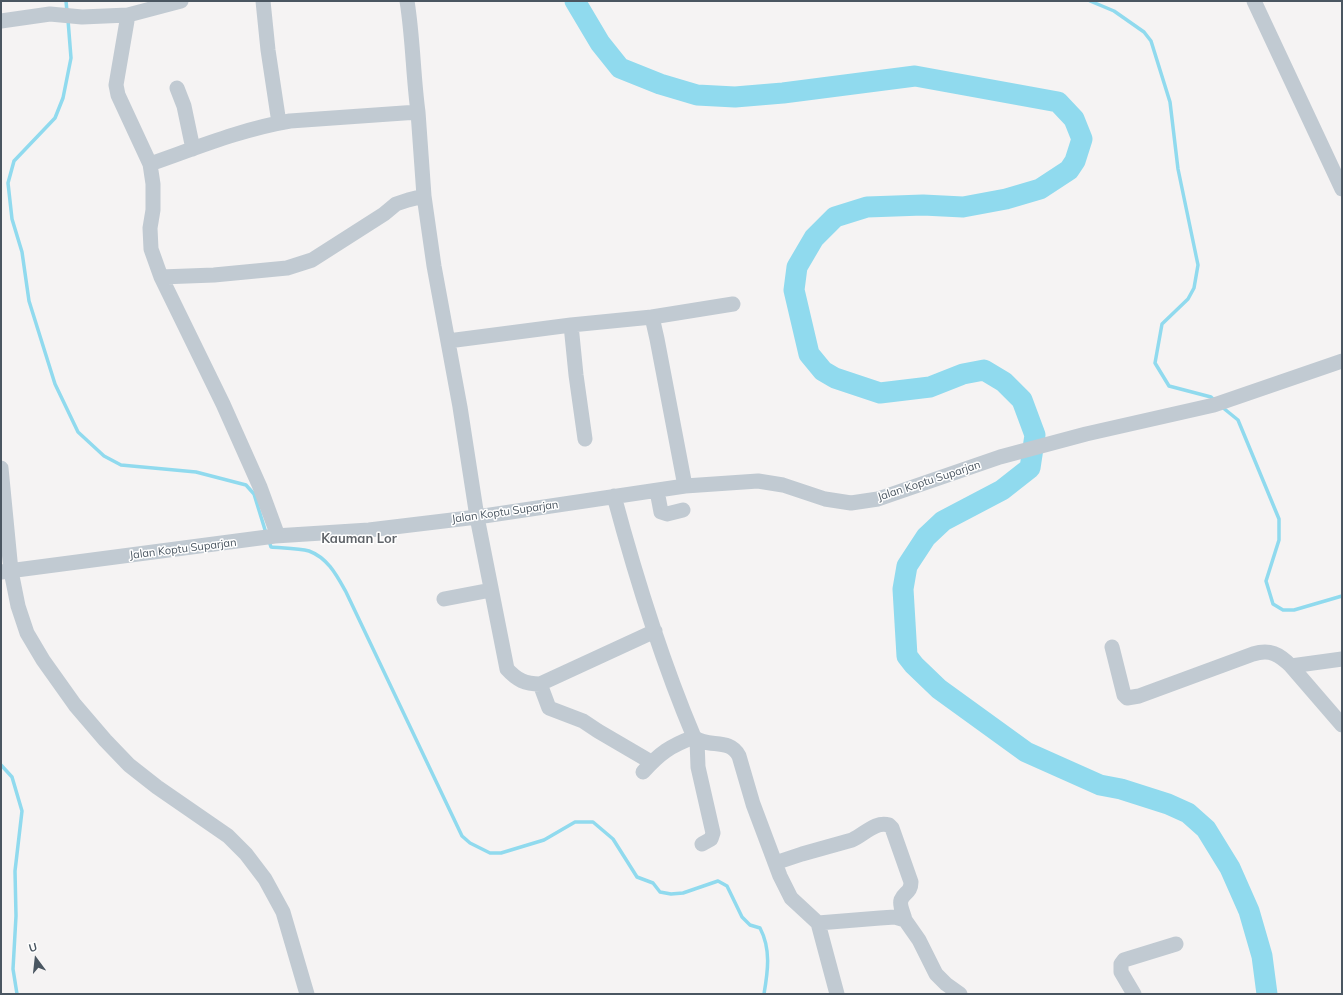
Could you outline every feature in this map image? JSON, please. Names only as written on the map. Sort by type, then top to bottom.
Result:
[{"type":"street","points":[[1,21],[50,14],[82,16],[128,15],[181,1]]},
{"type":"street","points":[[263,1],[268,50],[279,123]]},
{"type":"street","points":[[407,1],[410,21],[414,85],[418,112],[424,196],[477,517],[506,669],[514,677],[529,684],[540,684],[655,631]]},
{"type":"street","points":[[1254,1],[1342,189]]},
{"type":"street","points":[[128,15],[116,85],[118,95],[150,164],[153,184],[153,210],[150,228],[152,249],[161,277],[223,404],[260,487],[277,536]]},
{"type":"street","points":[[177,88],[184,106],[193,149]]},
{"type":"street","points":[[150,164],[239,134],[279,123],[418,112]]},
{"type":"street","points":[[161,277],[214,275],[287,268],[312,260],[378,218],[396,204],[424,196]]},
{"type":"street","points":[[448,341],[570,325],[652,317],[733,304]]},
{"type":"street","points":[[652,317],[685,486]]},
{"type":"street","points":[[570,325],[585,439]]},
{"type":"street","name":"Jalan Koptu Suparjan","points":[[6,572],[277,536],[369,530],[477,517],[685,486],[758,481],[783,485],[825,499],[851,502],[878,499],[1000,457],[1086,434],[1214,405],[1342,361]]},
{"type":"street","points":[[1,468],[6,572],[28,633],[43,660],[75,705],[129,765],[157,787],[228,836],[246,854],[266,879],[284,912],[307,994]]},
{"type":"street","points":[[657,491],[661,512],[667,514],[683,510]]},
{"type":"street","points":[[614,496],[651,623],[686,717],[696,738],[698,767],[713,834],[711,839],[702,844]]},
{"type":"street","points":[[444,599],[491,590]]},
{"type":"street","points":[[1112,647],[1124,695],[1127,698],[1139,696],[1264,651],[1284,658],[1342,725]]},
{"type":"street","points":[[1291,666],[1342,659]]},
{"type":"street","points":[[540,684],[549,708],[583,721],[647,767],[662,752],[676,743],[696,738],[731,746],[736,750],[753,804],[775,863],[791,898],[818,923],[837,994]]},
{"type":"street","points":[[775,863],[852,840],[859,837],[874,826],[881,824],[889,825],[892,828],[911,882],[909,891],[902,897],[901,901],[905,920],[919,940],[936,974],[946,984],[960,994]]},
{"type":"street","points":[[818,923],[895,917],[905,920]]},
{"type":"street","points":[[1134,994],[1121,972],[1121,964],[1124,960],[1176,944]]},
{"type":"waterway","points":[[66,1],[67,12]]},
{"type":"waterway","points":[[575,1],[600,43],[620,68],[660,84],[697,95],[735,97],[783,93],[915,76],[1058,102],[1074,119],[1082,139],[1075,161],[1069,170],[1040,189],[1006,199],[963,207],[923,205],[867,207],[835,217],[814,238],[797,267],[794,290],[809,354],[823,371],[835,378],[880,393],[930,387],[963,374],[984,370],[1004,382],[1022,400],[1035,435],[1030,468],[1002,490],[943,521],[926,537],[907,566],[903,589],[907,656],[914,665],[939,689],[1026,752],[1100,785],[1121,789],[1168,804],[1188,813],[1206,829],[1230,868],[1249,911],[1262,956],[1267,994]]},
{"type":"waterway","points":[[1090,1],[1114,11],[1144,32],[1151,41],[1170,102],[1178,169],[1198,265],[1194,288],[1188,299],[1162,324],[1155,363],[1169,386],[1211,397],[1214,400]]},
{"type":"waterway","points":[[68,20],[71,58],[63,98],[55,118],[14,161],[8,183],[12,219],[22,252],[29,301],[55,384],[78,432],[104,456],[121,465],[196,472],[246,485],[254,494],[266,533]]},
{"type":"waterway","points":[[1222,407],[1238,420],[1279,519],[1279,540],[1266,581],[1273,604],[1283,610],[1294,610],[1342,596]]},
{"type":"waterway","points":[[269,541],[271,547],[300,549],[316,554],[327,563],[335,574],[346,592],[462,836],[470,843],[490,853],[501,853],[544,840],[575,822],[593,822],[613,839],[637,877],[653,883],[660,892],[671,894],[683,893],[718,881],[727,886],[742,917],[750,925],[760,928],[766,944],[768,960],[764,994]]},
{"type":"waterway","points":[[1,765],[12,777],[22,811],[15,871],[16,916],[13,969],[17,994]]},
{"type":"district","name":"Kauman Lor","points":[[359,539]]}]
